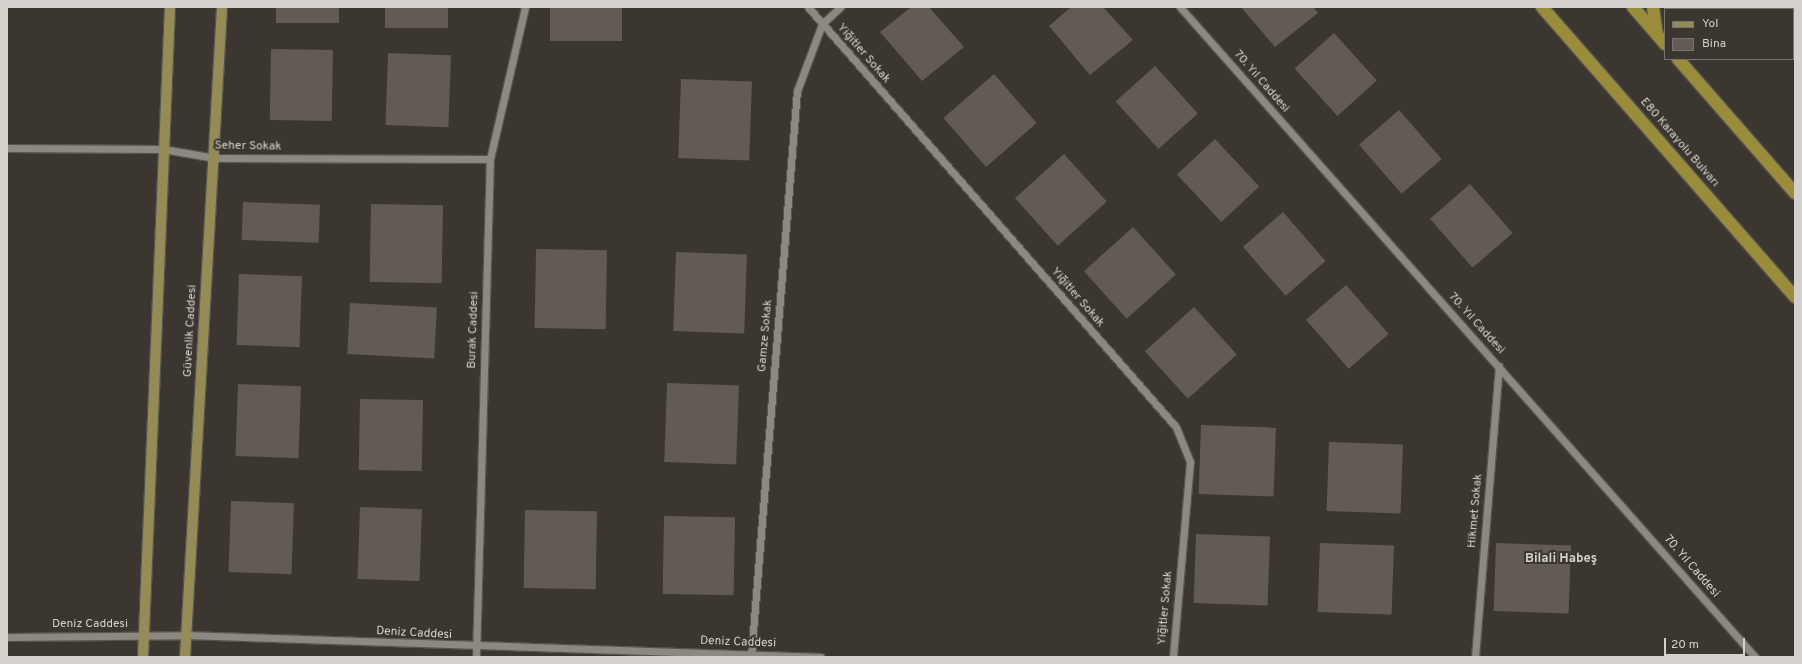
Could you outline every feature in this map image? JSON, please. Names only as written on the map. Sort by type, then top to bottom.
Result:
[{"type":"highway","name":"E80 Karayolu Bulvarı","points":[[1542,7],[1795,296]]},
{"type":"highway","points":[[1633,7],[1664,43]]},
{"type":"highway","points":[[1653,7],[1656,34]]},
{"type":"highway","points":[[1679,60],[1795,193]]},
{"type":"main road","points":[[143,657],[170,7]]},
{"type":"main road","name":"Güvenlik Caddesi","points":[[185,657],[215,158],[222,7]]},
{"type":"street","name":"Burak Caddesi","points":[[476,657],[490,159],[525,7]]},
{"type":"street","name":"Yiğitler Sokak","points":[[808,7],[1176,427],[1190,462],[1173,657]]},
{"type":"street","points":[[822,24],[840,7]]},
{"type":"street","name":"70. Yıl Caddesi","points":[[1180,7],[1500,366],[1755,657]]},
{"type":"street","name":"Gamze Sokak","points":[[751,655],[797,91],[822,24]]},
{"type":"street","name":"Seher Sokak","points":[[7,148],[163,149],[215,158],[490,159]]},
{"type":"street","name":"Hikmet Sokak","points":[[1475,657],[1500,366]]},
{"type":"street","name":"Deniz Caddesi","points":[[7,637],[186,635],[476,648],[821,657]]},
{"type":"street","points":[[1748,649],[1750,657]]},
{"type":"building","points":[[276,7],[339,7],[339,23],[276,23]]},
{"type":"building","points":[[385,7],[448,7],[448,28],[385,28]]},
{"type":"building","points":[[550,7],[622,7],[622,41],[550,41]]},
{"type":"building","points":[[911,7],[929,7],[964,47],[922,81],[880,32]]},
{"type":"building","points":[[1071,7],[1103,7],[1133,40],[1090,75],[1049,26]]},
{"type":"building","points":[[1241,7],[1313,7],[1318,13],[1275,47]]},
{"type":"building","points":[[1334,33],[1377,81],[1337,116],[1295,68]]},
{"type":"building","points":[[271,49],[333,50],[332,121],[270,120]]},
{"type":"building","points":[[388,53],[451,55],[448,127],[385,125]]},
{"type":"building","points":[[1155,66],[1198,114],[1158,149],[1116,101]]},
{"type":"building","points":[[994,74],[1037,123],[986,167],[943,118]]},
{"type":"building","points":[[681,79],[752,81],[749,160],[678,158]]},
{"type":"building","points":[[1399,110],[1442,159],[1402,194],[1359,145]]},
{"type":"building","points":[[1215,139],[1259,187],[1221,222],[1177,174]]},
{"type":"building","points":[[1064,154],[1107,202],[1058,246],[1015,198]]},
{"type":"building","points":[[1470,184],[1513,233],[1473,268],[1430,219]]},
{"type":"building","points":[[243,202],[320,205],[319,243],[242,240]]},
{"type":"building","points":[[371,204],[443,205],[442,283],[370,282]]},
{"type":"building","points":[[1283,212],[1326,261],[1286,296],[1243,247]]},
{"type":"building","points":[[1133,227],[1176,275],[1127,319],[1084,271]]},
{"type":"building","points":[[536,249],[607,250],[606,329],[535,328]]},
{"type":"building","points":[[676,252],[747,254],[744,333],[673,331]]},
{"type":"building","points":[[239,274],[302,276],[299,347],[237,345]]},
{"type":"building","points":[[1346,285],[1389,334],[1349,369],[1306,320]]},
{"type":"building","points":[[350,303],[437,308],[434,358],[347,354]]},
{"type":"building","points":[[1194,307],[1237,355],[1188,399],[1145,351]]},
{"type":"building","points":[[667,383],[739,386],[736,464],[664,462]]},
{"type":"building","points":[[238,384],[301,386],[298,458],[235,456]]},
{"type":"building","points":[[360,399],[423,400],[422,471],[359,470]]},
{"type":"building","points":[[1201,425],[1276,428],[1274,497],[1199,494]]},
{"type":"building","points":[[1329,442],[1403,445],[1401,514],[1327,511]]},
{"type":"building","points":[[231,501],[294,503],[291,574],[229,572]]},
{"type":"building","points":[[360,507],[422,509],[419,581],[357,579]]},
{"type":"building","points":[[525,510],[597,511],[596,589],[524,588]]},
{"type":"building","points":[[664,516],[735,517],[734,595],[663,594]]},
{"type":"building","points":[[1196,534],[1270,537],[1268,606],[1194,603]]},
{"type":"building","points":[[1320,543],[1394,546],[1392,615],[1318,612]]},
{"type":"building","points":[[1496,543],[1571,546],[1569,614],[1494,611]]},
{"type":"district","name":"Bilali Habeş","points":[[1561,559]]}]
